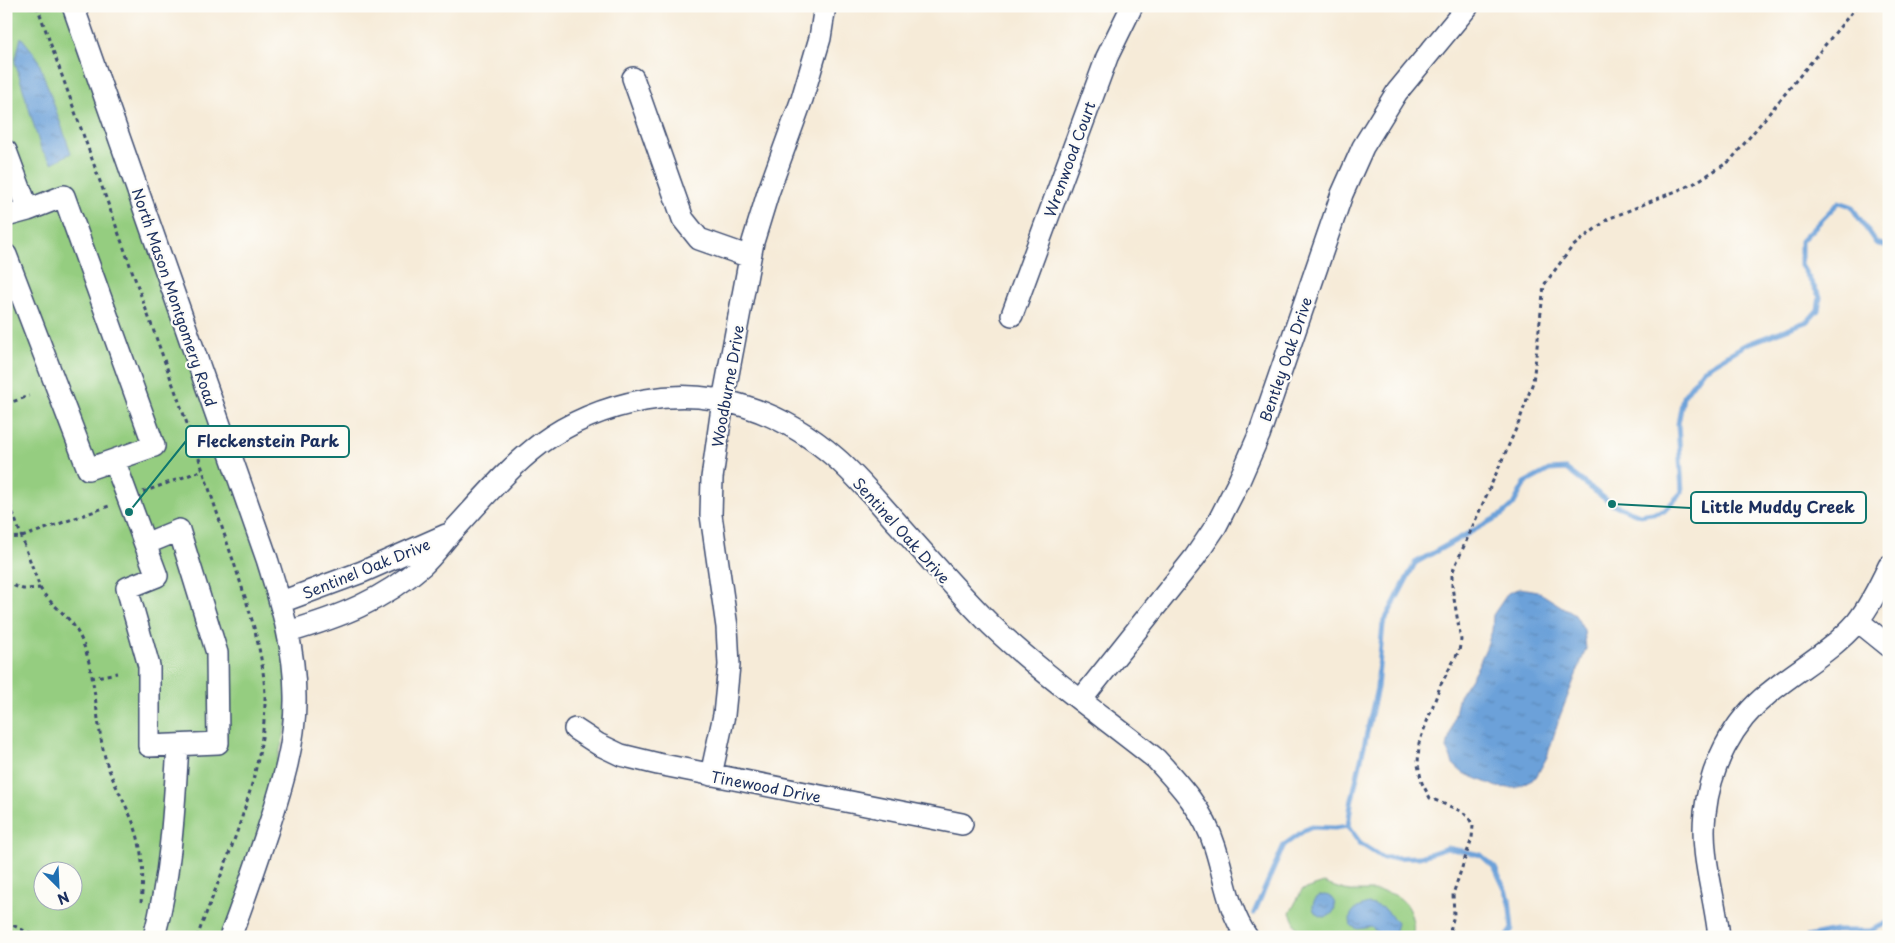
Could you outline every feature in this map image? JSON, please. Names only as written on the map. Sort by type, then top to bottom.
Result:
[{"type":"street","name":"North Mason Montgomery Road","points":[[73,6],[267,559],[288,632],[295,695],[291,746],[283,783],[252,879],[230,937]]},
{"type":"street","name":"Woodburne Drive","points":[[711,775],[724,715],[728,665],[727,627],[711,515],[712,478],[723,401],[750,257],[768,194],[802,99],[820,38],[825,6]]},
{"type":"street","name":"Wrenwood Court","points":[[1012,315],[1107,57],[1132,6]]},
{"type":"street","name":"Bentley Oak Drive","points":[[1081,700],[1194,557],[1216,526],[1240,482],[1259,435],[1342,194],[1363,147],[1397,92],[1468,6]]},
{"type":"street","points":[[632,78],[683,219],[699,239],[750,257]]},
{"type":"street","points":[[8,161],[28,210]]},
{"type":"street","points":[[6,216],[64,196],[154,446],[88,469],[6,255]]},
{"type":"street","name":"Sentinel Oak Drive","points":[[288,632],[344,614],[364,605],[396,586],[425,563],[512,468],[541,443],[586,417],[622,404],[660,397],[692,397],[723,401],[761,411],[784,421],[836,458],[992,626],[1029,660],[1156,759],[1184,790],[1198,809],[1215,847],[1234,913],[1247,937]]},
{"type":"street","points":[[114,460],[145,544],[157,576],[127,588],[149,666],[149,746],[218,743],[217,654],[179,530],[145,544]]},
{"type":"street","name":"Sentinel Oak Drive","points":[[280,602],[362,572],[451,533]]},
{"type":"street","points":[[1719,937],[1715,906],[1706,866],[1704,838],[1705,813],[1710,786],[1720,754],[1750,711],[1768,693],[1833,646],[1858,621],[1889,566]]},
{"type":"street","points":[[1858,621],[1889,646]]},
{"type":"street","name":"Tinewood Drive","points":[[575,729],[598,744],[621,754],[658,764],[962,824]]},
{"type":"street","points":[[154,937],[163,906],[172,848],[178,745]]},
{"type":"path","points":[[38,6],[203,470],[263,664],[265,699],[260,745],[247,801],[197,937]]},
{"type":"path","points":[[1447,937],[1449,936],[1454,915],[1453,894],[1472,838],[1473,826],[1463,812],[1430,798],[1422,783],[1418,765],[1419,743],[1441,684],[1459,652],[1461,640],[1452,587],[1452,573],[1519,422],[1533,382],[1544,285],[1572,247],[1608,219],[1693,184],[1730,160],[1857,6]]},
{"type":"path","points":[[6,404],[29,396]]},
{"type":"path","points":[[6,538],[22,538],[203,470]]},
{"type":"path","points":[[10,505],[40,588],[47,600],[77,630],[89,662],[107,764],[136,832],[143,861],[144,880],[141,905]]},
{"type":"path","points":[[6,583],[23,589],[40,588]]},
{"type":"path","points":[[91,678],[117,673]]},
{"type":"path","points":[[6,922],[38,937]]},
{"type":"green space","points":[[6,6],[73,6],[267,559],[295,695],[230,937],[6,937]]},
{"type":"green space","points":[[1324,883],[1350,891],[1384,892],[1398,897],[1404,902],[1412,916],[1412,937],[1301,937],[1290,913],[1302,890]]},
{"type":"water","points":[[21,37],[37,57],[71,153],[52,163],[41,149],[15,62]]},
{"type":"water","points":[[1520,588],[1537,591],[1575,615],[1584,630],[1586,649],[1560,716],[1547,757],[1536,777],[1515,788],[1497,787],[1463,773],[1453,764],[1447,748],[1459,696],[1475,672],[1486,648],[1492,631],[1493,615],[1508,593]]},
{"type":"water","points":[[1324,895],[1332,898],[1335,906],[1332,914],[1324,917],[1316,914],[1313,906],[1316,898]]},
{"type":"water","points":[[1369,904],[1386,910],[1397,923],[1394,934],[1390,937],[1382,937],[1371,927],[1358,929],[1351,926],[1350,917],[1354,910]]},
{"type":"waterway","points":[[1506,937],[1512,929],[1509,898],[1495,868],[1481,855],[1447,848],[1420,857],[1383,858],[1361,844],[1348,826],[1351,804],[1377,688],[1383,624],[1415,563],[1503,514],[1513,505],[1525,483],[1549,470],[1566,469],[1612,504],[1640,515],[1664,511],[1682,492],[1678,424],[1683,397],[1703,370],[1745,345],[1808,321],[1818,310],[1820,297],[1801,265],[1801,241],[1839,202],[1851,206],[1876,243],[1889,247]]},
{"type":"waterway","points":[[1254,913],[1284,845],[1309,827],[1335,828],[1348,826]]},
{"type":"waterway","points":[[1807,937],[1835,931],[1870,931],[1889,922]]},
{"type":"place","name":"Little Muddy Creek","points":[[1612,504]]},
{"type":"place","name":"Fleckenstein Park","points":[[129,512]]}]
